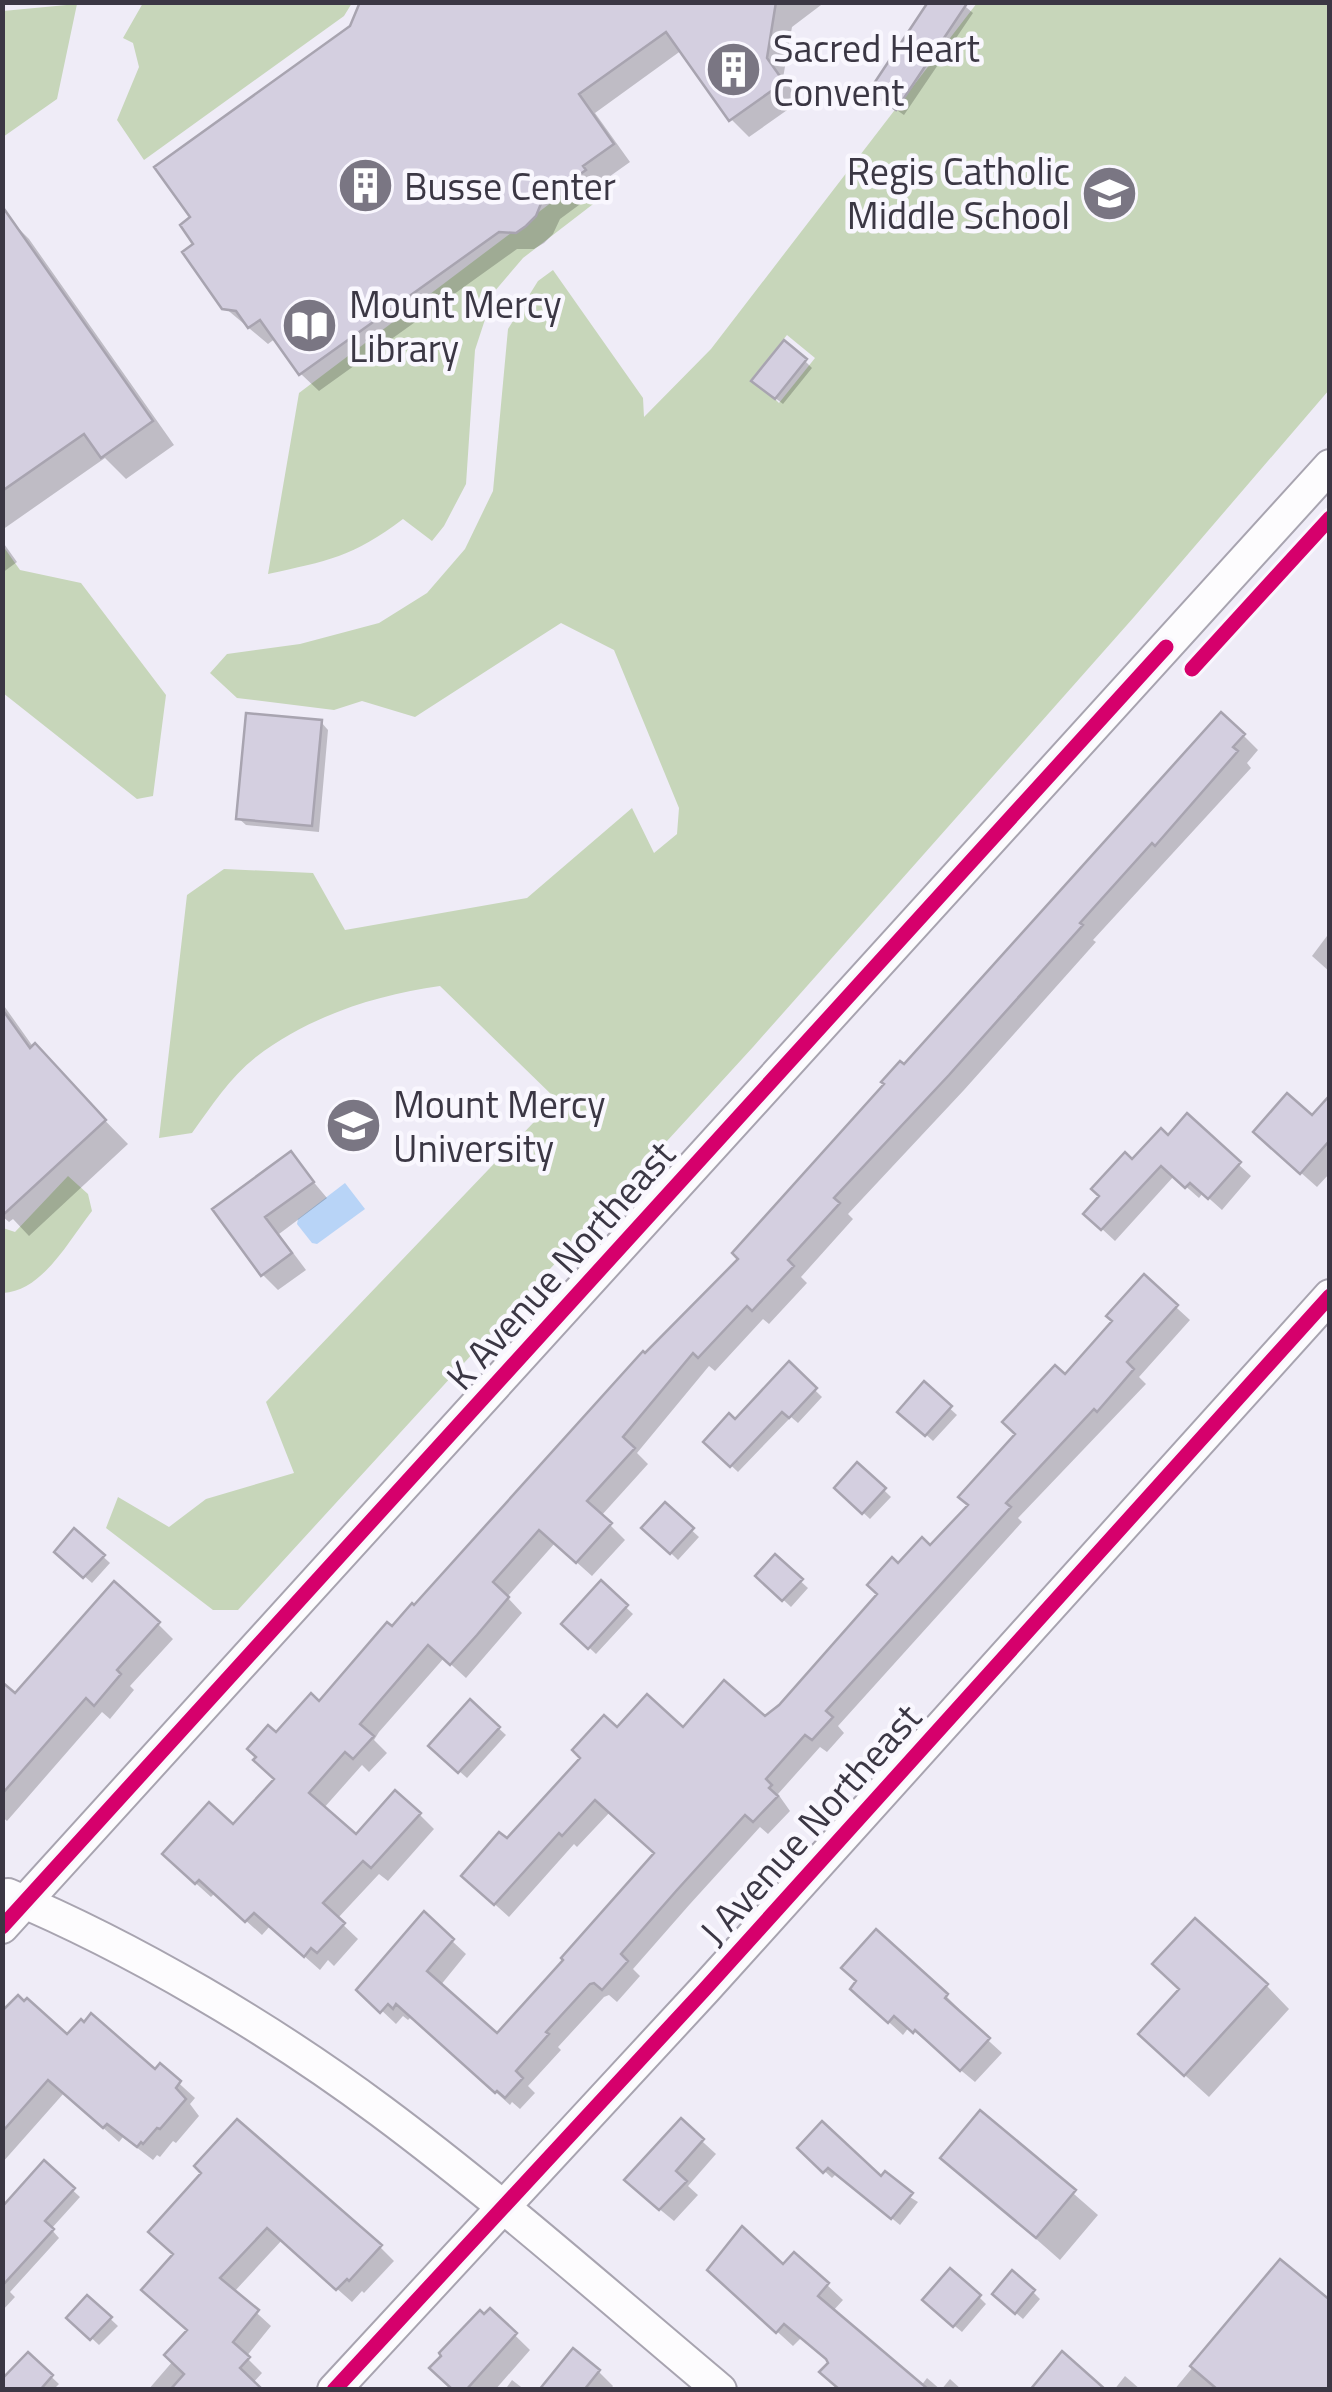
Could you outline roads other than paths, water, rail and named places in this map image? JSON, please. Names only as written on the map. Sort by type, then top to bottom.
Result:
[{"type":"street","name":"K Avenue Northeast","points":[[2,1927],[14,1898],[1330,466]]},
{"type":"street","name":"J Avenue Northeast","points":[[334,2390],[704,1989],[1330,1296]]},
{"type":"street","points":[[14,1898],[130,1953],[271,2037],[380,2110],[720,2390]]},
{"type":"water","points":[[345,1183],[365,1209],[317,1244],[312,1243],[297,1224],[298,1219]]},
{"type":"place","name":"Sacred Heart Convent","points":[[734,70]]},
{"type":"place","name":"Busse Center","points":[[365,186]]},
{"type":"place","name":"Regis Catholic Middle School","points":[[1109,193]]},
{"type":"place","name":"Mount Mercy Library","points":[[310,326]]},
{"type":"place","name":"Mount Mercy University","points":[[354,1126]]}]
